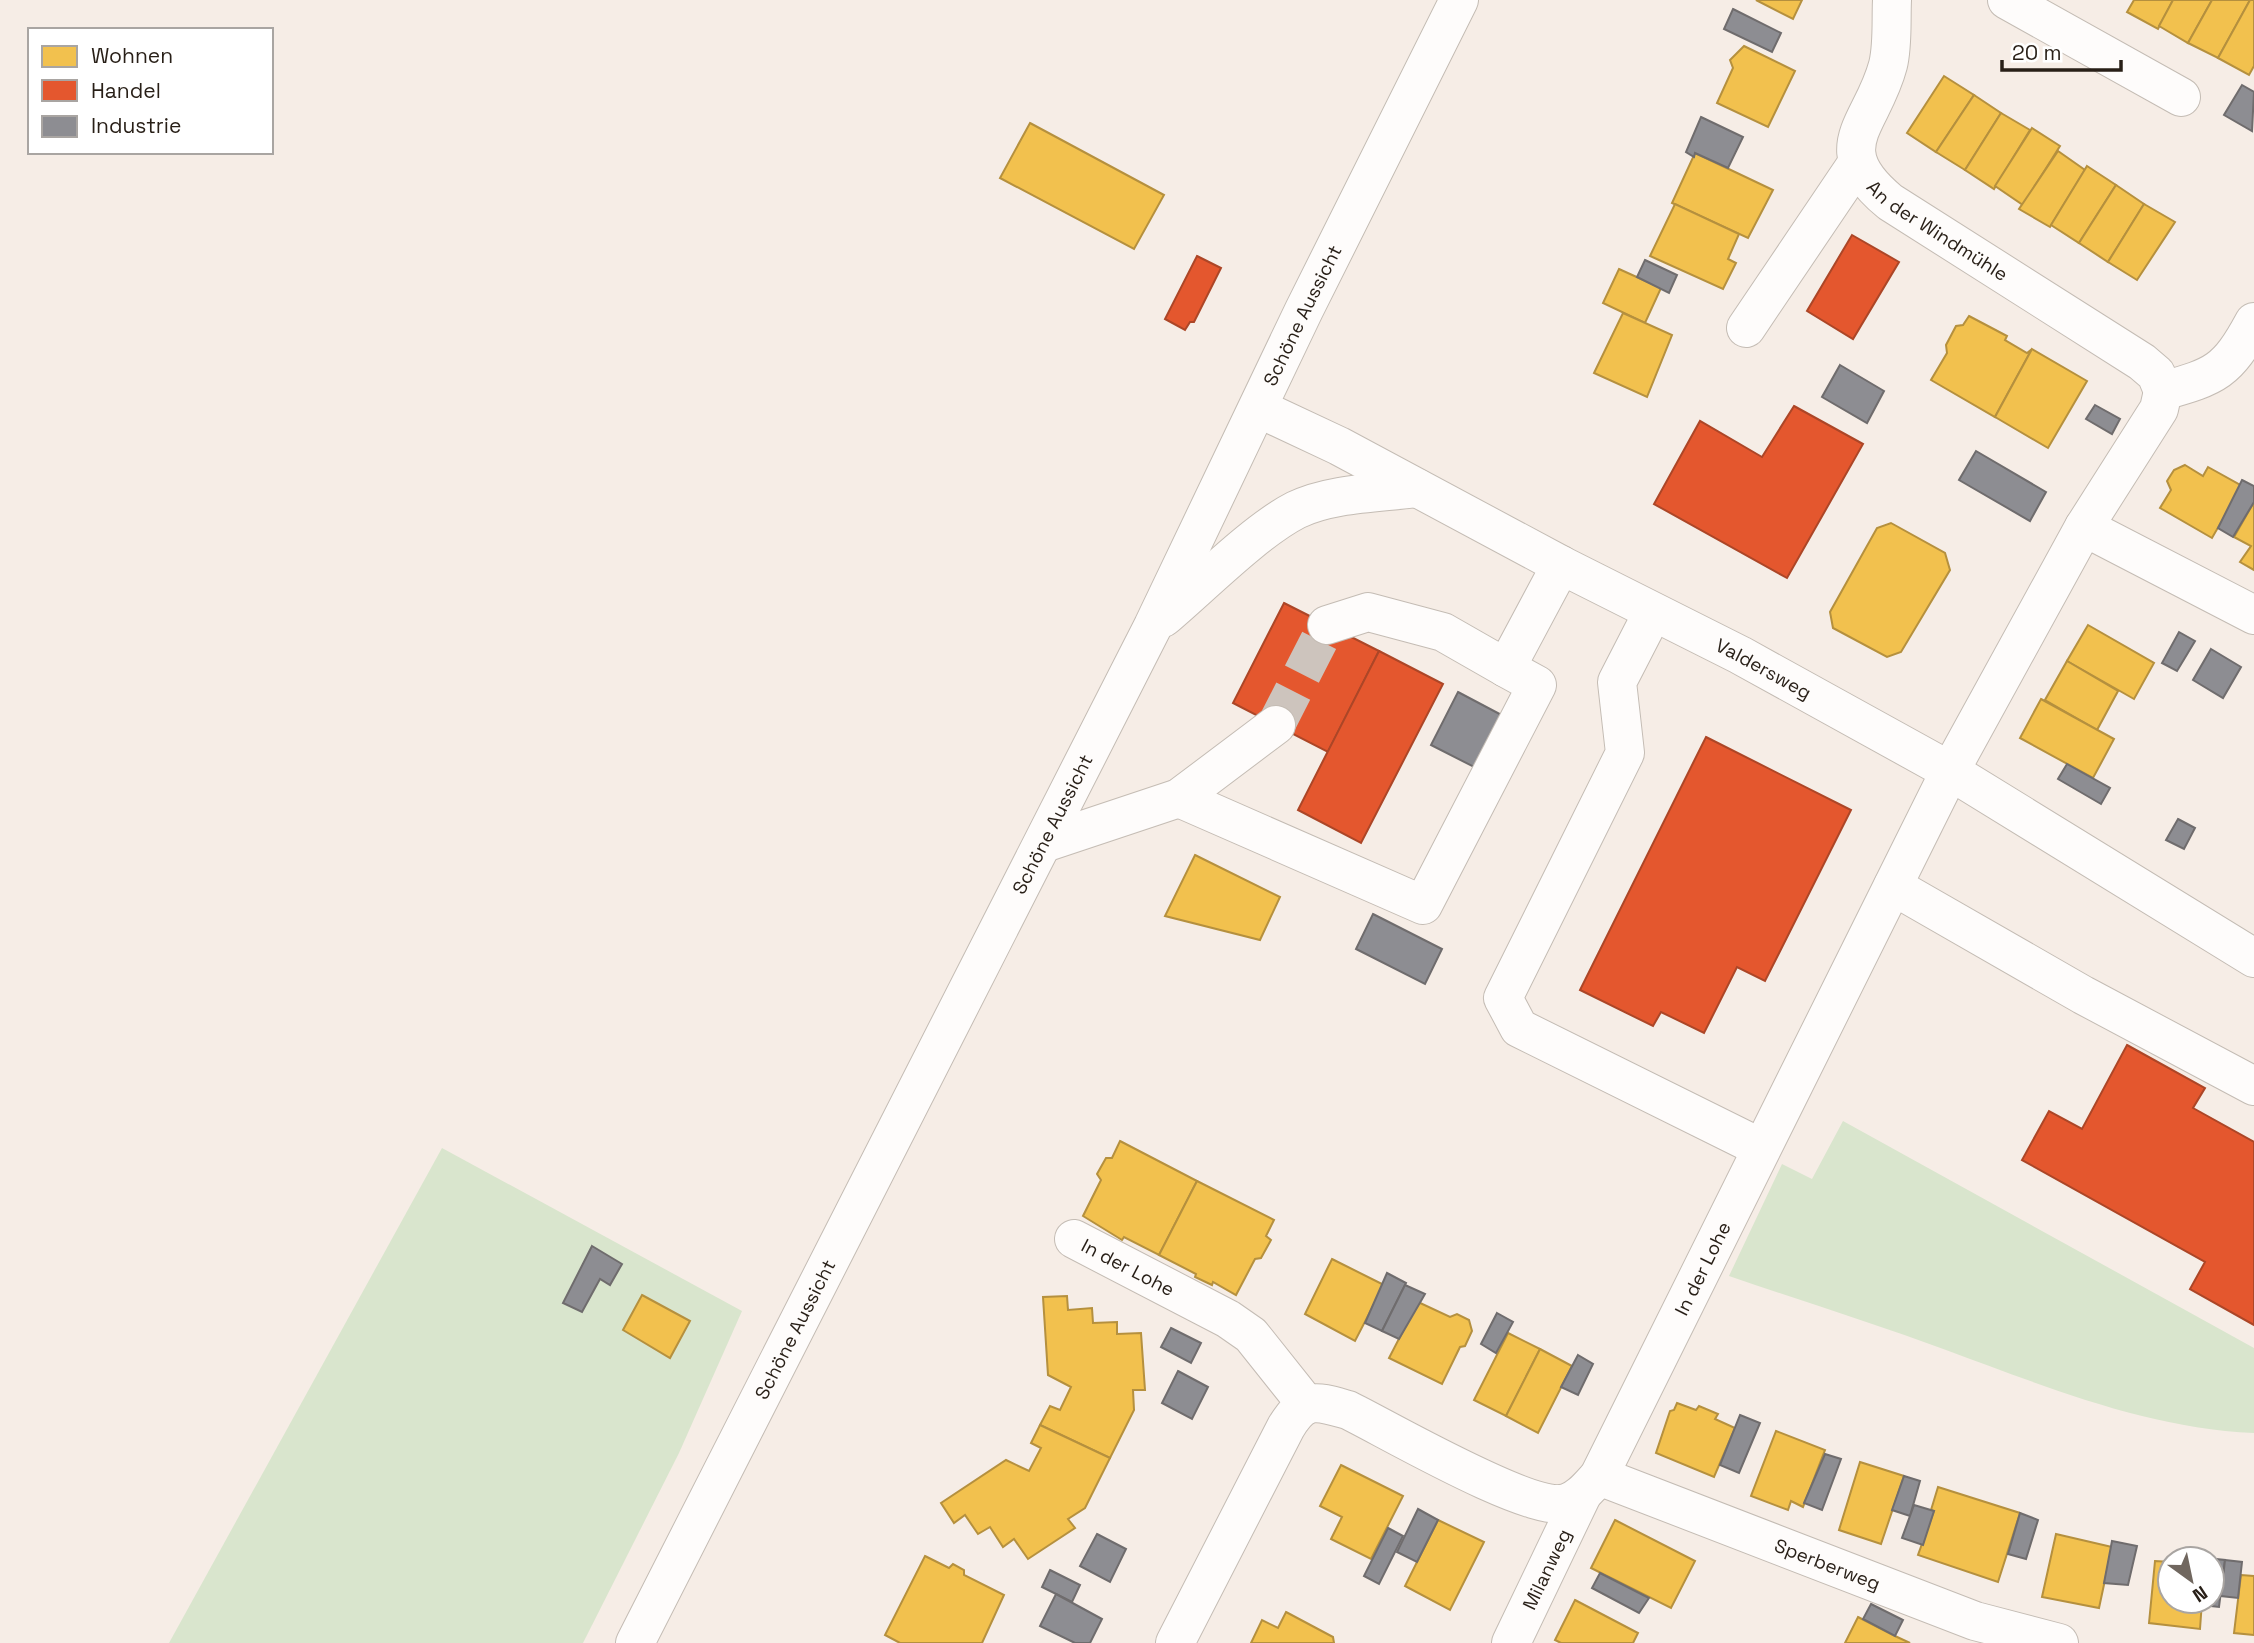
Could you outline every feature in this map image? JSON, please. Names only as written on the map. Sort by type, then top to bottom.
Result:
[{"type":"street","name":"Schöne Aussicht","points":[[635,1643],[1153,626],[1459,0]]},
{"type":"street","name":"An der Windmühle","points":[[1892,0],[1888,64],[1862,122],[1855,151],[1856,165],[1873,188],[1890,202],[2142,362],[2156,374],[2163,391]]},
{"type":"street","points":[[2007,0],[2181,97]]},
{"type":"street","points":[[1746,328],[1856,165]]},
{"type":"street","points":[[1950,771],[2084,527],[2159,409],[2163,391],[2208,379],[2230,361],[2254,322]]},
{"type":"street","name":"Valdersweg","points":[[1258,408],[1740,655],[1950,771],[2254,958]]},
{"type":"street","points":[[1153,626],[1266,531],[1297,510],[1324,502],[1417,488]]},
{"type":"street","points":[[2084,527],[2254,615]]},
{"type":"street","points":[[1506,668],[1561,565]]},
{"type":"street","points":[[1179,798],[1423,905],[1537,685],[1443,632],[1368,612],[1328,625]]},
{"type":"street","points":[[1653,612],[1617,682],[1625,753],[1503,998],[1519,1028],[1761,1148]]},
{"type":"street","points":[[1044,843],[1179,798],[1276,725]]},
{"type":"street","name":"In der Lohe","points":[[1590,1486],[1950,771]]},
{"type":"street","points":[[1893,886],[2060,982],[2254,1086]]},
{"type":"street","name":"In der Lohe","points":[[1074,1239],[1228,1319],[1251,1335],[1306,1404]]},
{"type":"street","points":[[1175,1643],[1286,1427],[1297,1410],[1306,1404],[1321,1403],[1348,1410],[1513,1493],[1549,1503],[1564,1504],[1590,1486]]},
{"type":"street","name":"Sperberweg","points":[[1590,1486],[1969,1632],[2059,1643]]},
{"type":"street","name":"Milanweg","points":[[1511,1643],[1590,1486]]},
{"type":"green space","points":[[1843,1121],[2254,1348],[2254,1433],[2175,1423],[2097,1404],[1729,1276],[1782,1164],[1812,1179]]},
{"type":"green space","points":[[442,1148],[742,1311],[679,1453],[583,1643],[169,1643]]},
{"type":"building: Wohnen","points":[[1756,0],[1802,0],[1793,19]]},
{"type":"building: Wohnen","points":[[2134,0],[2173,0],[2158,29],[2127,12]]},
{"type":"building: Wohnen","points":[[2173,0],[2212,0],[2188,43],[2159,26]]},
{"type":"building: Wohnen","points":[[2212,0],[2250,0],[2218,58],[2188,43]]},
{"type":"building: Wohnen","points":[[2250,0],[2254,0],[2254,66],[2249,75],[2218,58]]},
{"type":"building: Wohnen","points":[[1744,46],[1795,71],[1768,127],[1717,103],[1733,68],[1730,60]]},
{"type":"building: Wohnen","points":[[1944,76],[1974,95],[1936,152],[1907,133]]},
{"type":"building: Wohnen","points":[[1974,95],[2001,113],[1965,170],[1936,152]]},
{"type":"building: Wohnen","points":[[2001,113],[2030,130],[1994,189],[1965,170]]},
{"type":"building: Wohnen","points":[[1030,123],[1164,195],[1134,249],[1000,178]]},
{"type":"building: Wohnen","points":[[2032,128],[2060,146],[2023,205],[1995,186]]},
{"type":"building: Wohnen","points":[[2058,151],[2085,170],[2050,227],[2019,209]]},
{"type":"building: Wohnen","points":[[1695,153],[1773,190],[1748,238],[1672,203]]},
{"type":"building: Wohnen","points":[[2087,166],[2116,185],[2079,243],[2051,225]]},
{"type":"building: Wohnen","points":[[2116,185],[2144,204],[2108,262],[2079,243]]},
{"type":"building: Wohnen","points":[[1675,204],[1739,234],[1728,259],[1736,263],[1723,289],[1650,256]]},
{"type":"building: Wohnen","points":[[2144,204],[2175,222],[2137,280],[2108,262]]},
{"type":"building: Wohnen","points":[[1619,269],[1661,288],[1645,323],[1603,303]]},
{"type":"building: Wohnen","points":[[1623,313],[1672,335],[1647,397],[1594,373]]},
{"type":"building: Wohnen","points":[[1969,316],[2007,336],[2005,340],[2027,353],[2032,349],[1995,417],[1931,380],[1947,353],[1946,345],[1956,326],[1963,325]]},
{"type":"building: Wohnen","points":[[2032,349],[2087,381],[2048,448],[1995,417]]},
{"type":"building: Wohnen","points":[[2185,465],[2203,476],[2208,467],[2242,486],[2212,538],[2160,508],[2171,490],[2167,481],[2174,470]]},
{"type":"building: Wohnen","points":[[2254,502],[2254,570],[2240,562],[2251,546],[2234,537]]},
{"type":"building: Wohnen","points":[[1891,523],[1945,553],[1950,570],[1901,652],[1887,657],[1833,628],[1830,612],[1877,528]]},
{"type":"building: Wohnen","points":[[2088,625],[2154,663],[2134,699],[2067,661]]},
{"type":"building: Wohnen","points":[[2067,661],[2118,691],[2097,730],[2045,700]]},
{"type":"building: Wohnen","points":[[2041,699],[2114,739],[2093,778],[2020,738]]},
{"type":"building: Wohnen","points":[[1195,855],[1280,897],[1260,940],[1165,916]]},
{"type":"building: Wohnen","points":[[1120,1141],[1197,1181],[1159,1255],[1124,1237],[1122,1240],[1083,1216],[1101,1180],[1097,1174],[1106,1158],[1112,1158]]},
{"type":"building: Wohnen","points":[[1197,1181],[1274,1220],[1266,1236],[1271,1240],[1261,1258],[1255,1259],[1236,1295],[1213,1282],[1212,1285],[1195,1277],[1196,1274],[1159,1255]]},
{"type":"building: Wohnen","points":[[1332,1259],[1384,1285],[1355,1341],[1305,1314]]},
{"type":"building: Wohnen","points":[[642,1295],[690,1321],[670,1358],[623,1330]]},
{"type":"building: Wohnen","points":[[1067,1296],[1068,1310],[1092,1308],[1093,1323],[1117,1322],[1117,1334],[1141,1333],[1145,1390],[1133,1390],[1134,1410],[1110,1458],[1040,1425],[1050,1406],[1060,1410],[1071,1387],[1048,1375],[1043,1297]]},
{"type":"building: Wohnen","points":[[1418,1302],[1450,1317],[1457,1314],[1469,1320],[1472,1331],[1465,1346],[1460,1347],[1442,1384],[1389,1358]]},
{"type":"building: Wohnen","points":[[1508,1333],[1540,1349],[1506,1416],[1474,1400]]},
{"type":"building: Wohnen","points":[[1540,1349],[1572,1366],[1538,1433],[1506,1416]]},
{"type":"building: Wohnen","points":[[1677,1403],[1696,1410],[1699,1406],[1718,1414],[1715,1419],[1735,1428],[1714,1477],[1656,1453],[1670,1411],[1674,1410]]},
{"type":"building: Wohnen","points":[[1040,1425],[1110,1458],[1085,1508],[1068,1519],[1075,1528],[1028,1559],[1014,1539],[1003,1547],[990,1527],[978,1534],[965,1515],[954,1523],[941,1503],[1006,1460],[1029,1471],[1041,1448],[1031,1443]]},
{"type":"building: Wohnen","points":[[1776,1431],[1825,1450],[1803,1507],[1791,1501],[1788,1510],[1751,1496]]},
{"type":"building: Wohnen","points":[[1860,1462],[1904,1476],[1881,1544],[1839,1530]]},
{"type":"building: Wohnen","points":[[1341,1465],[1403,1496],[1371,1559],[1331,1539],[1342,1517],[1320,1506]]},
{"type":"building: Wohnen","points":[[1938,1487],[2020,1513],[1998,1582],[1918,1555],[1934,1511],[1931,1510]]},
{"type":"building: Wohnen","points":[[1438,1520],[1484,1542],[1450,1610],[1405,1586]]},
{"type":"building: Wohnen","points":[[1615,1520],[1695,1561],[1671,1608],[1591,1568]]},
{"type":"building: Wohnen","points":[[2056,1534],[2112,1547],[2099,1608],[2042,1597]]},
{"type":"building: Wohnen","points":[[925,1556],[949,1568],[953,1564],[964,1570],[964,1575],[1004,1595],[982,1643],[900,1643],[885,1635]]},
{"type":"building: Wohnen","points":[[2156,1561],[2156,1615],[2201,1615],[2200,1629],[2149,1623]]},
{"type":"building: Wohnen","points":[[2241,1575],[2254,1576],[2254,1635],[2234,1633]]},
{"type":"building: Wohnen","points":[[1575,1600],[1638,1633],[1633,1643],[1561,1643],[1555,1640]]},
{"type":"building: Wohnen","points":[[1286,1612],[1333,1637],[1334,1643],[1251,1643],[1262,1620],[1278,1628]]},
{"type":"building: Wohnen","points":[[1858,1617],[1895,1636],[1910,1643],[1845,1643]]},
{"type":"building: Handel","points":[[1852,235],[1899,262],[1853,339],[1807,311]]},
{"type":"building: Handel","points":[[1197,256],[1221,268],[1194,322],[1190,322],[1185,330],[1165,319]]},
{"type":"building: Handel","points":[[1794,406],[1863,444],[1787,578],[1654,504],[1700,421],[1762,457]]},
{"type":"building: Handel","points":[[1284,603],[1379,651],[1328,752],[1233,703]]},
{"type":"building: Handel","points":[[1379,651],[1443,684],[1361,843],[1298,810]]},
{"type":"building: Handel","points":[[1706,737],[1851,810],[1765,981],[1737,967],[1704,1033],[1661,1012],[1653,1026],[1580,990]]},
{"type":"building: Handel","points":[[2127,1045],[2205,1088],[2193,1108],[2254,1142],[2254,1325],[2190,1289],[2205,1262],[2022,1160],[2049,1111],[2082,1129]]},
{"type":"building: Industrie","points":[[1733,9],[1781,33],[1772,52],[1724,29]]},
{"type":"building: Industrie","points":[[2242,85],[2254,92],[2252,131],[2224,115]]},
{"type":"building: Industrie","points":[[1701,117],[1743,137],[1728,168],[1695,153],[1694,157],[1686,152]]},
{"type":"building: Industrie","points":[[1645,260],[1677,275],[1669,293],[1637,277]]},
{"type":"building: Industrie","points":[[1840,365],[1884,391],[1867,423],[1822,397]]},
{"type":"building: Industrie","points":[[2095,405],[2120,419],[2112,434],[2086,419]]},
{"type":"building: Industrie","points":[[1976,451],[2046,492],[2030,521],[1959,480]]},
{"type":"building: Industrie","points":[[2242,480],[2254,486],[2254,502],[2233,537],[2218,528]]},
{"type":"building: Industrie","points":[[2179,632],[2195,641],[2177,671],[2162,663]]},
{"type":"building: Industrie","points":[[2211,649],[2241,667],[2223,698],[2193,680]]},
{"type":"building: Industrie","points":[[1458,692],[1511,720],[1484,772],[1431,745]]},
{"type":"building: Industrie","points":[[2067,764],[2110,788],[2101,804],[2058,779]]},
{"type":"building: Industrie","points":[[2178,819],[2195,828],[2184,849],[2166,840]]},
{"type":"building: Industrie","points":[[1373,914],[1442,949],[1425,984],[1356,949]]},
{"type":"building: Industrie","points":[[592,1246],[622,1264],[610,1285],[600,1279],[582,1312],[563,1303]]},
{"type":"building: Industrie","points":[[1387,1273],[1406,1283],[1382,1331],[1365,1323]]},
{"type":"building: Industrie","points":[[1405,1285],[1425,1294],[1399,1339],[1382,1331]]},
{"type":"building: Industrie","points":[[1497,1313],[1513,1322],[1496,1353],[1481,1344]]},
{"type":"building: Industrie","points":[[1171,1328],[1201,1343],[1191,1363],[1161,1347]]},
{"type":"building: Industrie","points":[[1578,1355],[1593,1364],[1578,1395],[1561,1387]]},
{"type":"building: Industrie","points":[[1178,1371],[1208,1387],[1192,1419],[1162,1403]]},
{"type":"building: Industrie","points":[[1740,1415],[1760,1423],[1739,1473],[1720,1465]]},
{"type":"building: Industrie","points":[[1825,1454],[1841,1459],[1822,1510],[1804,1503]]},
{"type":"building: Industrie","points":[[1904,1476],[1920,1481],[1910,1516],[1892,1510]]},
{"type":"building: Industrie","points":[[1914,1505],[1934,1511],[1923,1545],[1902,1538]]},
{"type":"building: Industrie","points":[[1418,1509],[1438,1520],[1417,1562],[1397,1552]]},
{"type":"building: Industrie","points":[[2020,1513],[2038,1520],[2026,1559],[2008,1554]]},
{"type":"building: Industrie","points":[[1388,1528],[1403,1536],[1379,1584],[1364,1576]]},
{"type":"building: Industrie","points":[[1097,1534],[1126,1549],[1110,1582],[1080,1566]]},
{"type":"building: Industrie","points":[[2112,1541],[2137,1546],[2128,1585],[2104,1583]]},
{"type":"building: Industrie","points":[[2226,1560],[2242,1562],[2238,1598],[2226,1597]]},
{"type":"building: Industrie","points":[[1050,1570],[1080,1585],[1072,1602],[1042,1587]]},
{"type":"building: Industrie","points":[[1600,1573],[1649,1598],[1639,1613],[1592,1588]]},
{"type":"building: Industrie","points":[[1056,1594],[1102,1619],[1090,1643],[1075,1643],[1040,1626]]},
{"type":"building: Industrie","points":[[1871,1604],[1903,1620],[1895,1636],[1863,1619]]},
{"type":"tunnel","points":[[1276,725],[1327,625]]}]
